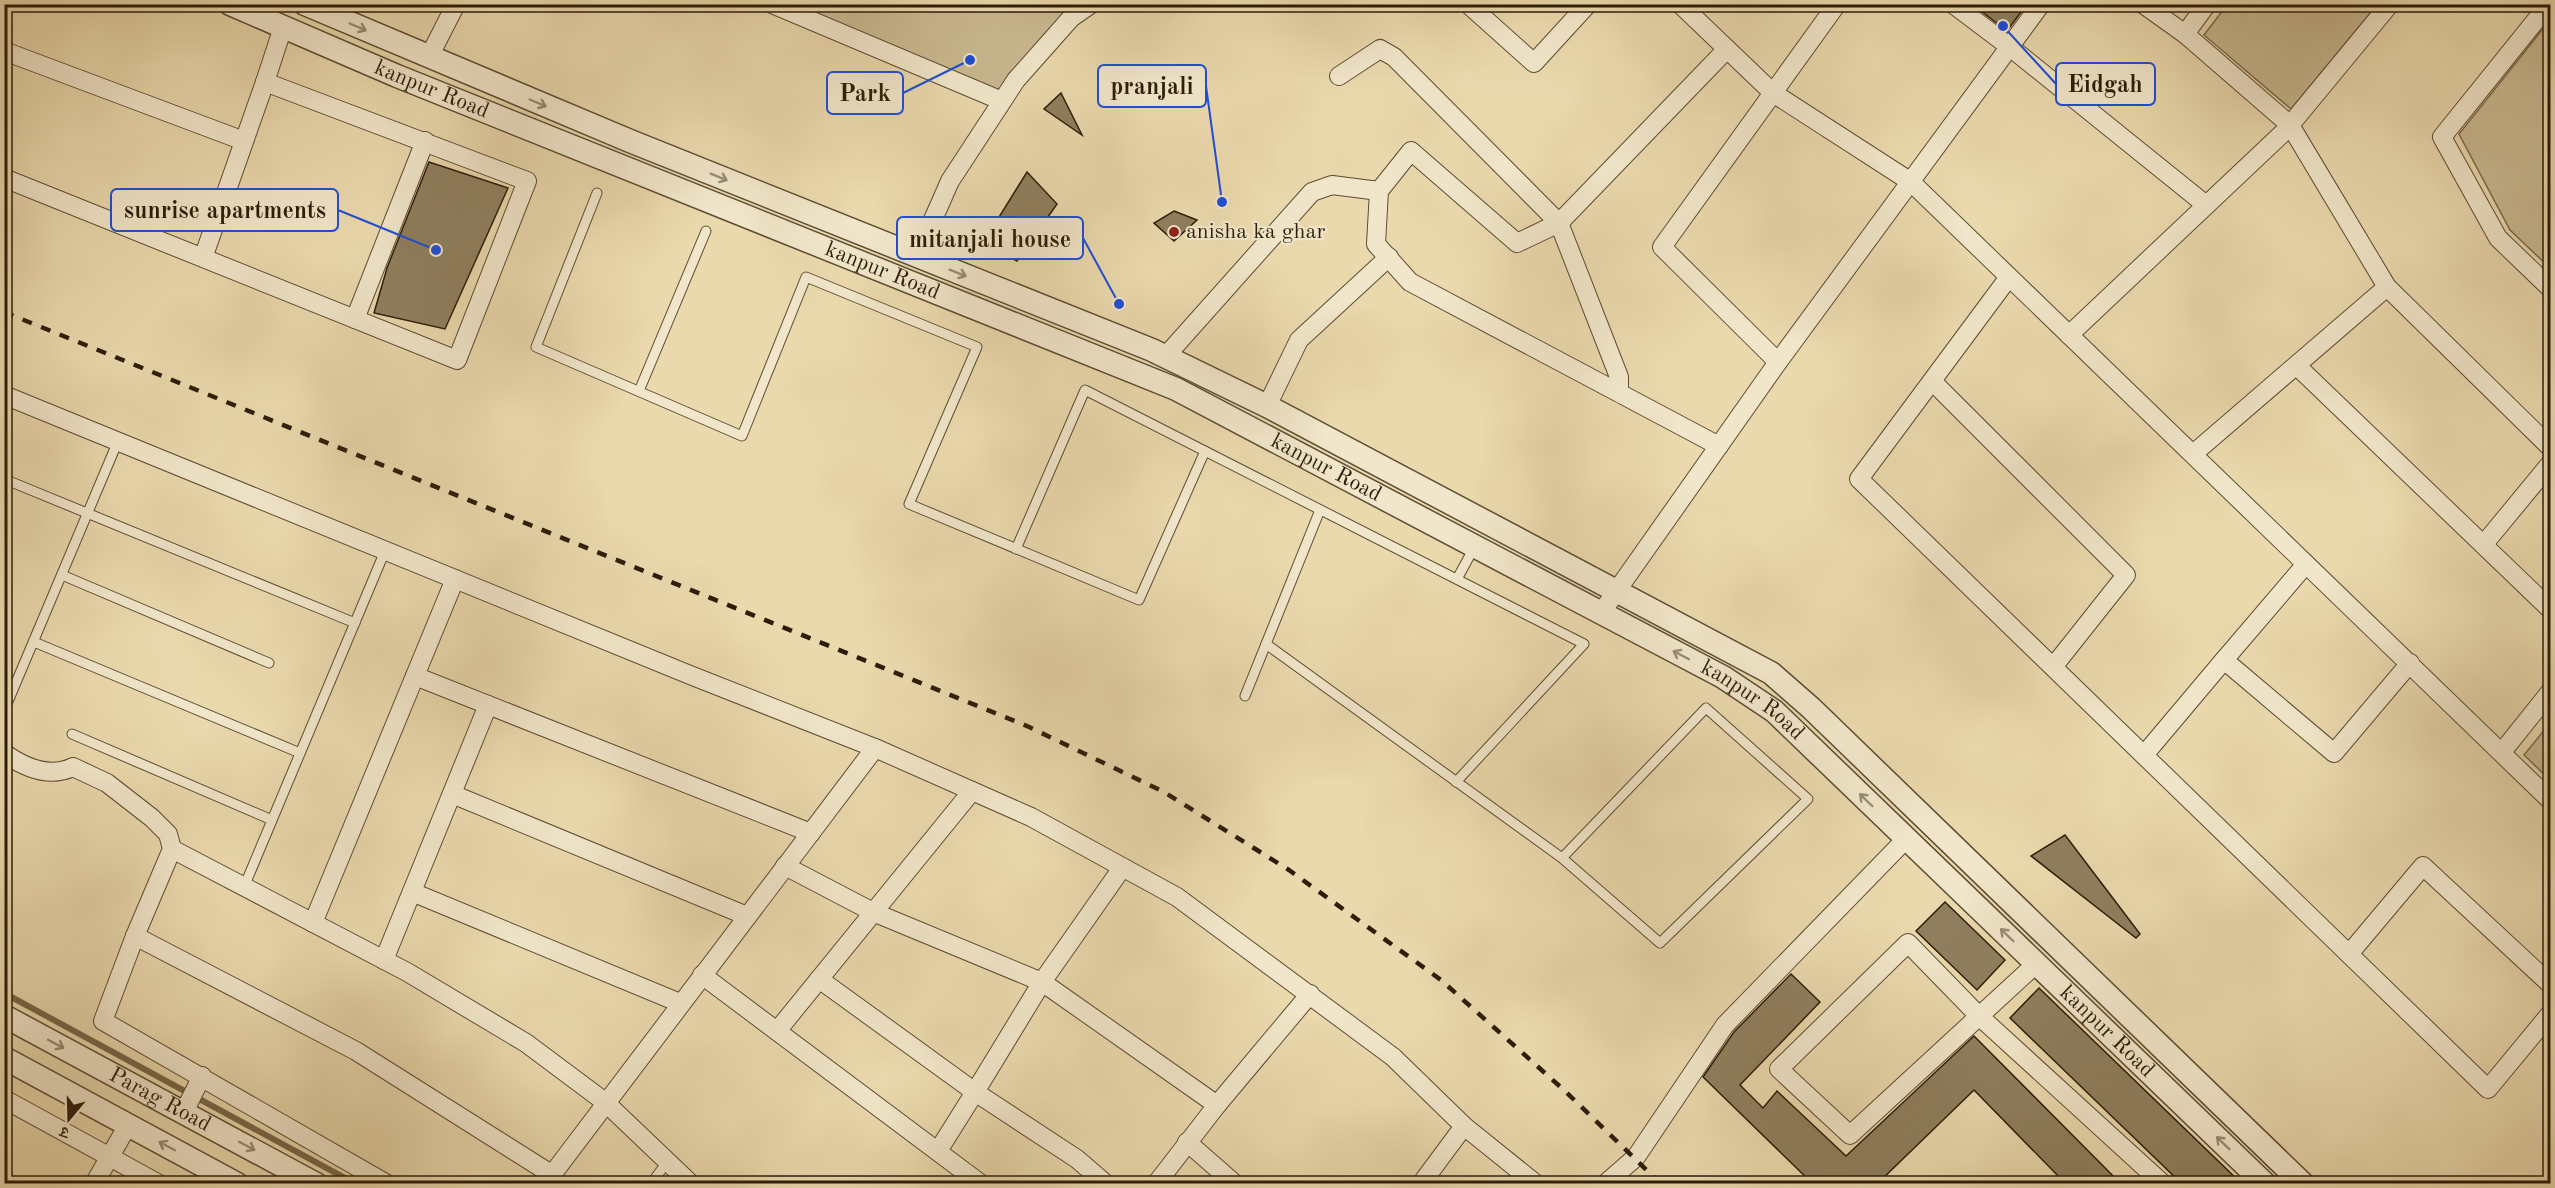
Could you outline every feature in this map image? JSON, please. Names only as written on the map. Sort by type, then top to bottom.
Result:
[{"type":"street","name":"kanpur Road","points":[[230,4],[397,76],[1176,388],[1723,677],[1774,711],[2264,1183]]},
{"type":"street","points":[[304,4],[630,141],[1165,357],[1267,406],[1771,673],[1811,708],[2303,1184]]},
{"type":"street","points":[[429,57],[456,4]]},
{"type":"street","points":[[772,4],[1002,101]]},
{"type":"street","points":[[886,272],[907,252],[1002,101],[1066,11],[1091,4]]},
{"type":"street","points":[[1468,4],[1534,63],[1588,4]]},
{"type":"street","points":[[1680,4],[1773,93],[1911,182],[2550,800]]},
{"type":"street","points":[[1778,362],[1662,247],[1837,4]]},
{"type":"street","points":[[1953,4],[2206,205]]},
{"type":"street","points":[[1601,613],[1778,362],[2041,4]]},
{"type":"street","points":[[2143,4],[2185,34],[2290,125],[2387,287],[2550,447]]},
{"type":"street","points":[[2185,34],[2207,4]]},
{"type":"street","points":[[2069,335],[2290,125],[2390,4]]},
{"type":"street","points":[[2549,4],[2442,137],[2498,238],[2550,288]]},
{"type":"street","points":[[203,258],[283,27]]},
{"type":"street","points":[[1339,76],[1380,49],[1394,57],[1559,223],[1619,377],[1619,393]]},
{"type":"street","points":[[1719,446],[1410,282],[1376,244],[1379,191],[1411,152],[1517,243],[1559,223],[1727,49]]},
{"type":"street","points":[[4,51],[244,141]]},
{"type":"street","points":[[4,178],[457,360],[527,181],[265,81]]},
{"type":"street","points":[[355,319],[425,141]]},
{"type":"street","points":[[1165,357],[1312,192],[1332,185],[1379,191]]},
{"type":"street","points":[[1267,406],[1299,340],[1389,257]]},
{"type":"street","points":[[2009,277],[1859,479],[2488,1089],[2550,1014]]},
{"type":"street","points":[[2193,454],[2387,287]]},
{"type":"street","points":[[997,317],[1008,293]]},
{"type":"street","points":[[2297,366],[2550,609]]},
{"type":"street","points":[[1932,381],[2126,575],[2053,667]]},
{"type":"street","points":[[4,394],[875,748],[1031,817],[1177,897],[1392,1057],[1464,1126],[1536,1184]]},
{"type":"street","points":[[2484,544],[2550,464]]},
{"type":"street","points":[[2145,755],[2306,564]]},
{"type":"street","points":[[313,923],[455,579]]},
{"type":"street","points":[[2224,660],[2334,753],[2410,663]]},
{"type":"street","points":[[415,676],[810,833]]},
{"type":"street","points":[[2502,752],[2550,692]]},
{"type":"street","points":[[384,960],[488,705]]},
{"type":"street","points":[[135,936],[356,1051],[548,1179],[875,748]]},
{"type":"street","points":[[4,753],[42,771],[61,773],[73,767],[107,783],[152,818],[168,834],[172,849],[135,936],[103,1021],[387,1184]]},
{"type":"street","points":[[777,1031],[972,791]]},
{"type":"street","points":[[452,794],[747,916]]},
{"type":"street","points":[[1605,1184],[1636,1157],[1725,1025],[1906,839]]},
{"type":"street","points":[[172,849],[384,960],[526,1042],[605,1102],[691,1184]]},
{"type":"street","points":[[785,866],[873,912],[1042,982],[1217,1105]]},
{"type":"street","points":[[2349,954],[2423,866],[2550,984]]},
{"type":"street","points":[[938,1151],[1042,982],[1122,868]]},
{"type":"street","points":[[412,892],[680,1003]]},
{"type":"street","points":[[2037,963],[1978,1014],[1850,1135],[1779,1069],[1908,943],[1978,1014],[2163,1184]]},
{"type":"street","points":[[702,975],[981,1184]]},
{"type":"street","points":[[2065,993],[2089,976]]},
{"type":"street","points":[[819,979],[975,1092],[1077,1159],[1106,1184]]},
{"type":"street","points":[[1156,1184],[1187,1142],[1310,994]]},
{"type":"street","name":"Parag Road","points":[[4,1016],[316,1184]]},
{"type":"street","name":"Parag Road","points":[[4,1058],[237,1184]]},
{"type":"street","points":[[184,1112],[202,1076]]},
{"type":"street","points":[[4,1100],[159,1184]]},
{"type":"street","points":[[94,1184],[128,1125]]},
{"type":"street","points":[[1421,1184],[1464,1126]]},
{"type":"street","points":[[1187,1142],[1235,1184]]},
{"type":"lane","points":[[597,193],[536,347],[742,436],[806,277],[977,346],[909,504],[1139,600],[1205,451]]},
{"type":"lane","points":[[639,391],[706,231]]},
{"type":"lane","points":[[1016,549],[1085,390],[1584,644],[1456,782]]},
{"type":"lane","points":[[4,711],[118,441]]},
{"type":"lane","points":[[4,479],[355,623]]},
{"type":"lane","points":[[1245,696],[1320,510]]},
{"type":"lane","points":[[1457,579],[1475,546]]},
{"type":"lane","points":[[244,887],[386,551]]},
{"type":"lane","points":[[62,574],[269,663]]},
{"type":"lane","points":[[33,642],[300,753]]},
{"type":"lane","points":[[1266,644],[1562,858],[1660,943],[1808,799],[1706,708],[1562,858]]},
{"type":"lane","points":[[72,734],[272,820]]},
{"type":"lane","points":[[651,1184],[667,1162]]},
{"type":"shaded area","points":[[772,5],[1091,5],[1002,101]]},
{"type":"shaded area","points":[[2227,5],[2377,5],[2291,109],[2204,35]]},
{"type":"shaded area","points":[[2550,20],[2550,268],[2510,230],[2459,134]]},
{"type":"shaded area","points":[[2550,723],[2550,780],[2524,755]]},
{"type":"building","points":[[1972,4],[2027,4],[2007,31]]},
{"type":"building","points":[[1061,93],[1082,135],[1044,109]]},
{"type":"building","points":[[429,162],[508,188],[445,329],[374,313],[387,268]]},
{"type":"building","points":[[1027,172],[1057,204],[1017,261],[983,243]]},
{"type":"building","name":"anisha ka ghar","points":[[1174,211],[1197,220],[1174,241],[1154,223]]},
{"type":"building","points":[[2065,835],[2140,934],[2136,938],[2031,856]]},
{"type":"building","points":[[1945,902],[2005,960],[1977,990],[1916,931]]},
{"type":"building","points":[[1791,974],[1820,1002],[1740,1085],[1763,1108],[1777,1091],[1846,1156],[1974,1036],[2121,1184],[2066,1184],[1974,1090],[1877,1184],[1813,1184],[1703,1077],[1734,1032]]},
{"type":"building","points":[[2039,988],[2242,1184],[2182,1184],[2010,1018]]},
{"type":"waterway","points":[[4,993],[356,1184]]},
{"type":"railway","points":[[4,312],[1027,726],[1164,792],[1289,870],[1441,980],[1565,1091],[1661,1184]]},
{"type":"place","name":"Eidgah","points":[[2003,26]]},
{"type":"place","name":"Park","points":[[970,60]]},
{"type":"place","name":"pranjali","points":[[1222,202]]},
{"type":"place","name":"anisha ka ghar","points":[[1174,232]]},
{"type":"place","name":"sunrise apartments","points":[[436,250]]},
{"type":"place","name":"mitanjali house","points":[[1119,304]]}]
